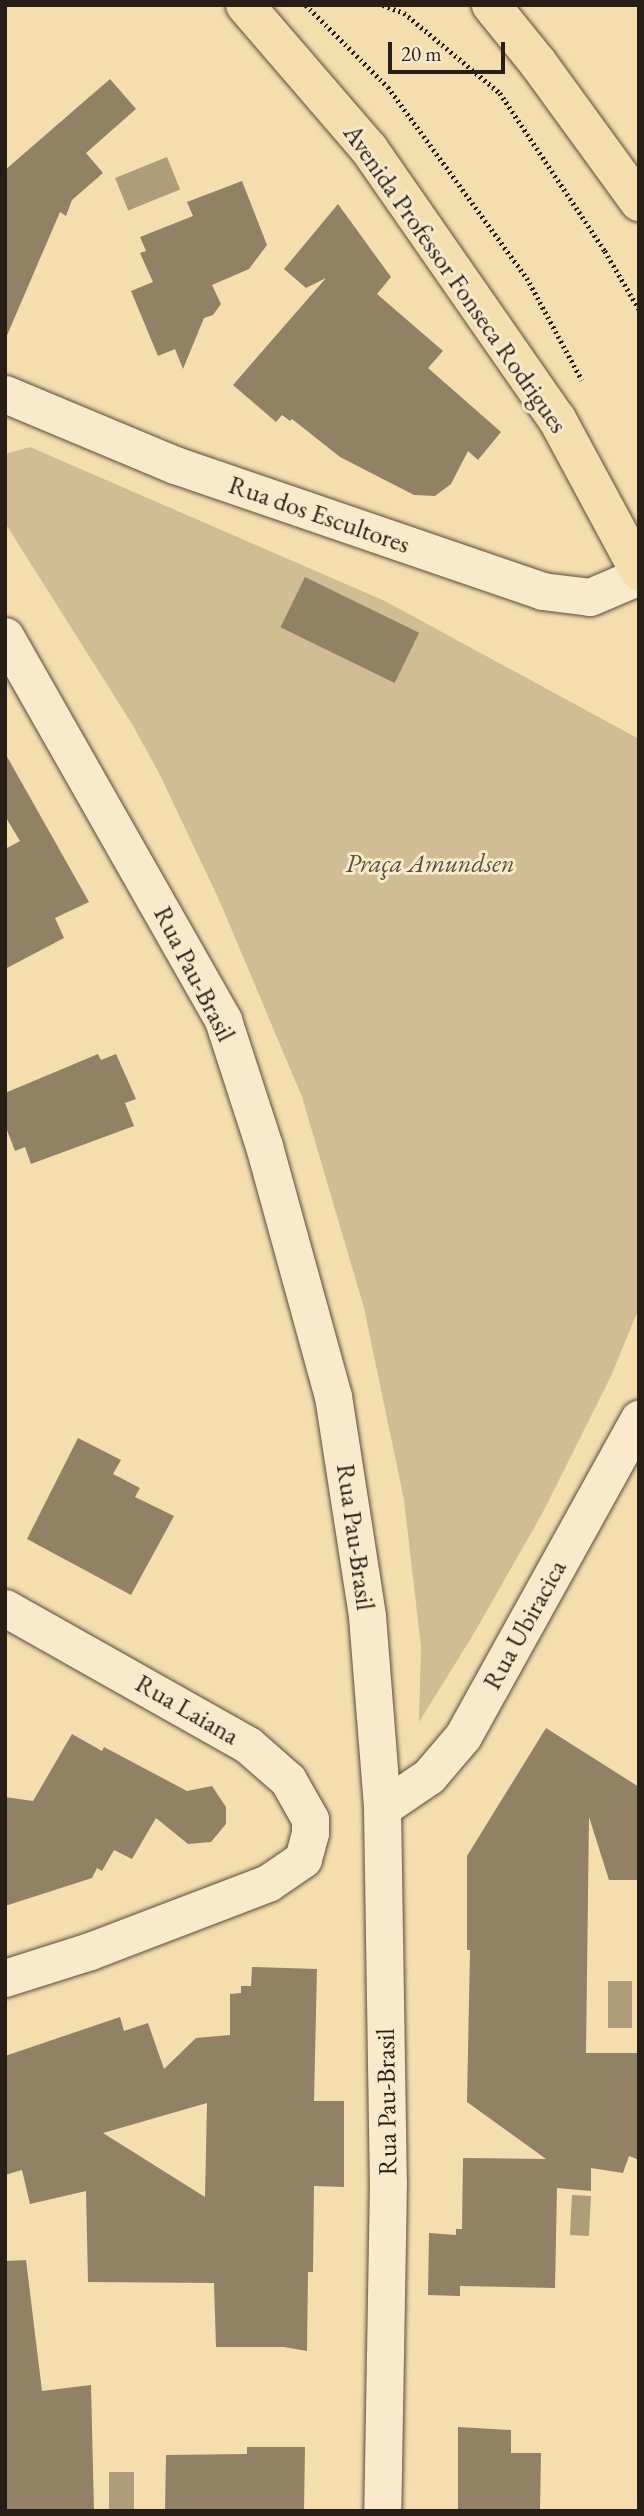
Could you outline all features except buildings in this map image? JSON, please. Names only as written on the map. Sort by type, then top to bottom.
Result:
[{"type":"highway","name":"Avenida Professor Fonseca Rodrigues","points":[[245,5],[369,149],[550,408],[639,574]]},
{"type":"highway","points":[[491,5],[538,63],[639,202]]},
{"type":"street","name":"Rua dos Escultores","points":[[5,394],[175,465],[542,591],[590,597],[639,574]]},
{"type":"street","name":"Rua Pau-Brasil","points":[[5,636],[223,1020],[256,1121],[333,1396],[367,1616],[382,1808],[388,2182],[382,2511]]},
{"type":"street","name":"Rua Ubiracica","points":[[382,1808],[429,1776],[463,1736],[639,1418]]},
{"type":"street","name":"Rua Laiana","points":[[5,1608],[248,1745],[288,1780],[310,1819],[310,1833],[303,1859],[268,1884],[90,1951],[5,1978]]},
{"type":"path","points":[[306,5],[388,87],[405,109],[527,278],[584,385]]},
{"type":"path","points":[[383,5],[404,13],[500,93],[606,251],[639,309]]},
{"type":"green space","name":"Praça Amundsen","points":[[30,447],[385,601],[639,739],[639,1308],[611,1376],[542,1514],[473,1635],[419,1722],[421,1647],[404,1500],[364,1308],[302,1097],[220,902],[160,775],[132,724],[5,523],[5,454]]},
{"type":"shaded area","points":[[167,157],[180,189],[128,210],[115,178]]},
{"type":"shaded area","points":[[608,1981],[632,1981],[632,2028],[608,2028]]},
{"type":"shaded area","points":[[572,2195],[591,2196],[589,2236],[570,2235]]},
{"type":"shaded area","points":[[109,2472],[134,2472],[134,2511],[109,2511]]}]
